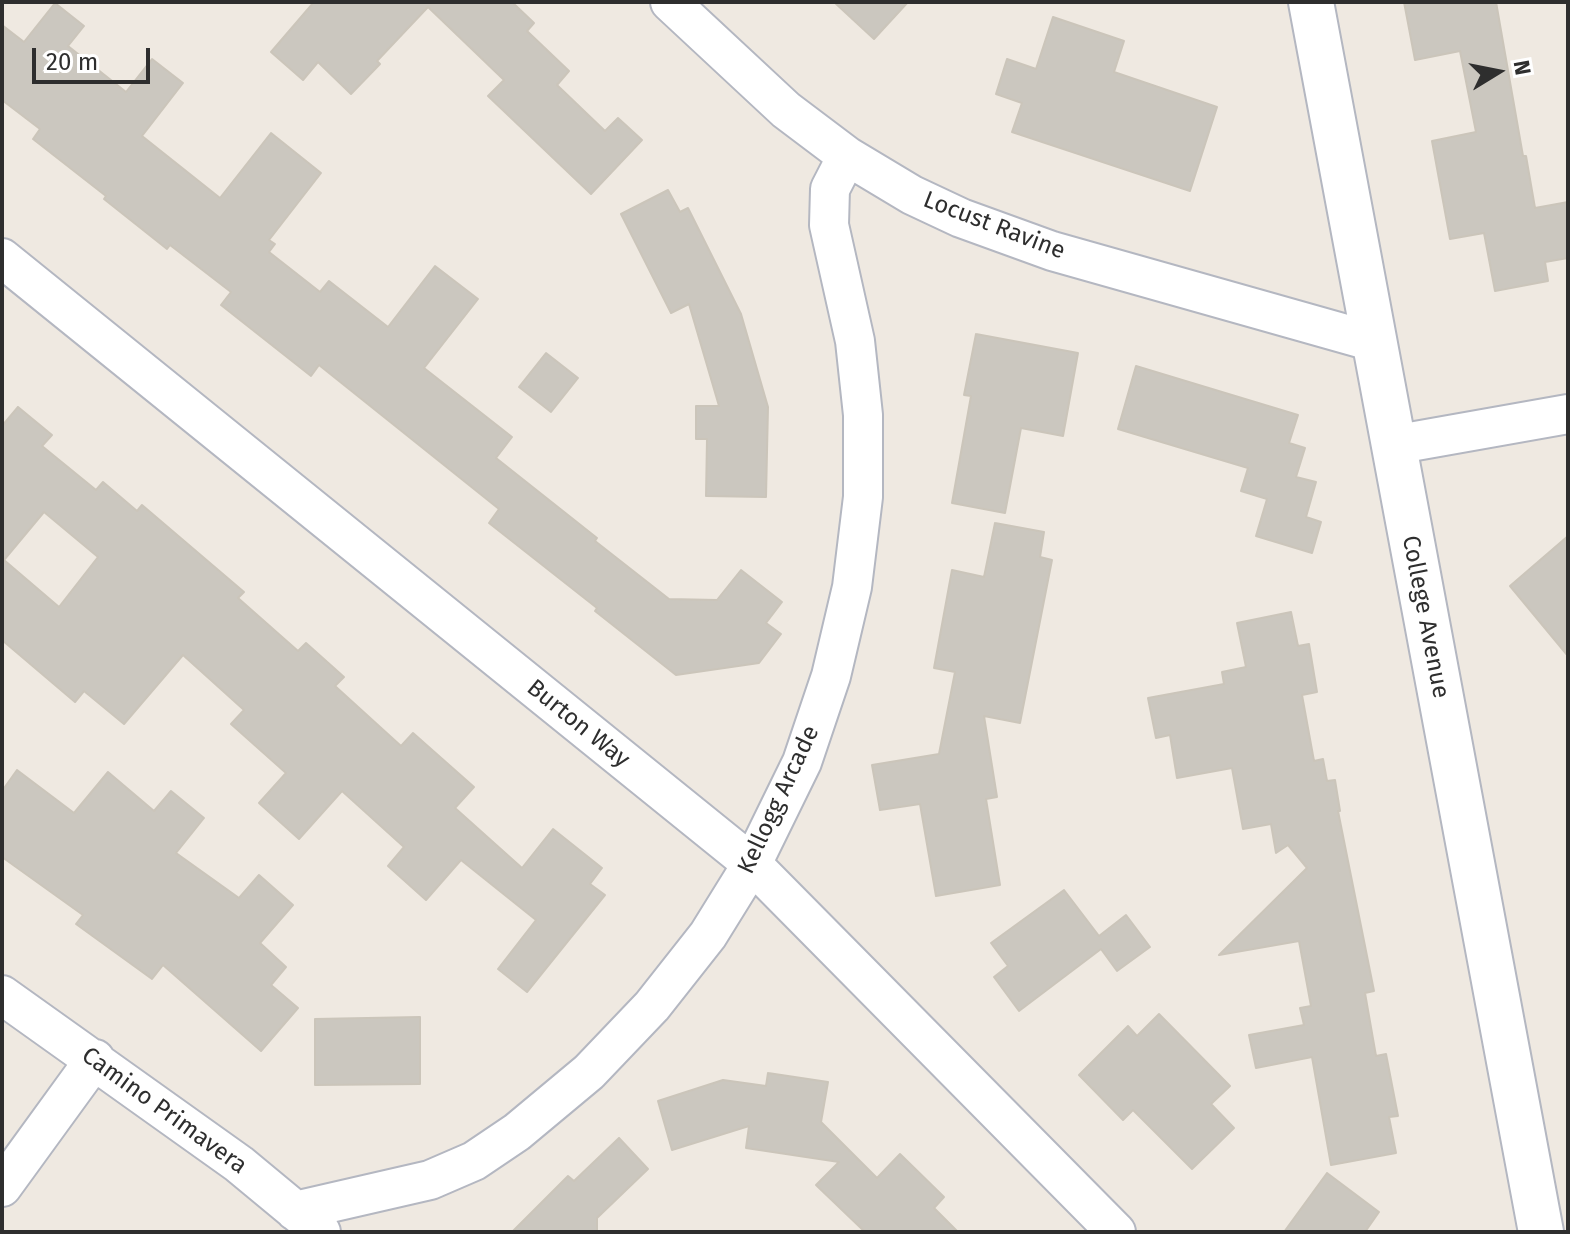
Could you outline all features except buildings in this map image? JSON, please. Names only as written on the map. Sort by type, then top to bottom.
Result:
[{"type":"street","name":"Locust Ravine","points":[[670,2],[786,110],[847,156],[912,195],[961,218],[1052,251],[1374,342]]},
{"type":"street","name":"College Avenue","points":[[1311,2],[1541,1232]]},
{"type":"street","name":"Kellogg Arcade","points":[[308,1221],[430,1180],[474,1161],[517,1132],[589,1072],[652,1006],[708,935],[752,864],[802,762],[831,676],[852,587],[863,497],[863,415],[855,341],[829,225],[830,189],[847,156]]},
{"type":"street","name":"Burton Way","points":[[2,258],[752,864],[1116,1232]]},
{"type":"street","points":[[1393,445],[1568,414]]},
{"type":"street","name":"Camino Primavera","points":[[2,995],[239,1164],[308,1221]]},
{"type":"street","points":[[2,1187],[95,1059]]}]
